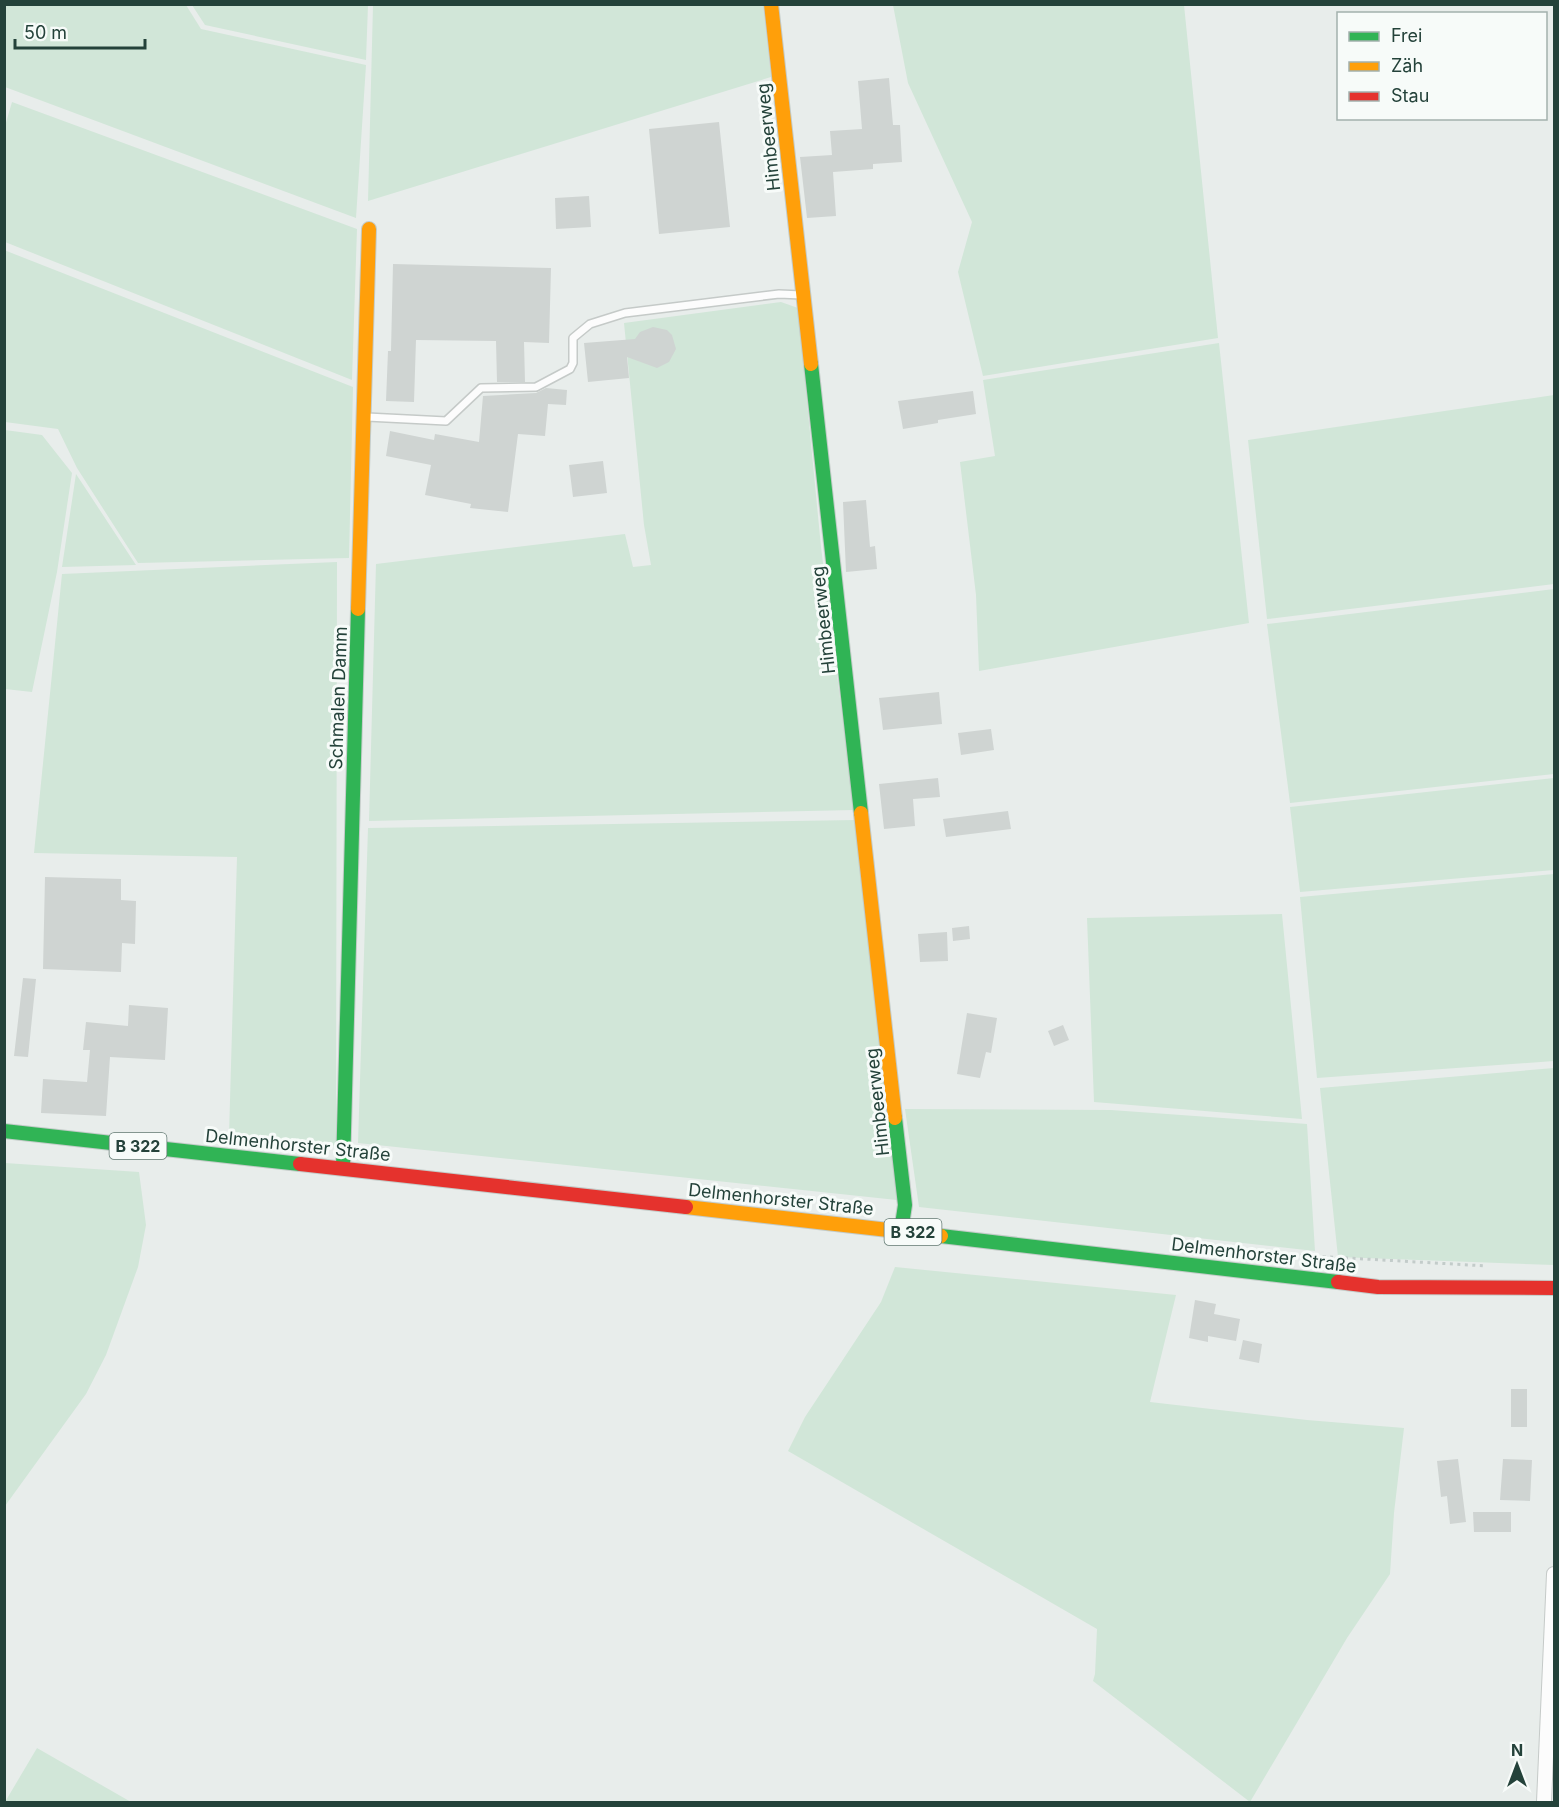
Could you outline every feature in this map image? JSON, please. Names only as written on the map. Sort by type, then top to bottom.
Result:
[{"type":"street","name":"Himbeerweg","points":[[771,4],[905,1205],[902,1231]]},
{"type":"street","name":"Schmalen Damm","points":[[343,1168],[369,229]]},
{"type":"street","name":"Delmenhorster Straße","points":[[4,1131],[902,1231],[1378,1287],[1554,1288]]},
{"type":"street","points":[[1544,1803],[1554,1574]]},
{"type":"lane","points":[[364,416],[446,421],[481,388],[536,387],[570,369],[573,363],[573,338],[603,317],[625,312],[779,294],[804,296]]},
{"type":"green space","points":[[4,5],[186,5],[201,29],[366,65],[356,218],[5,87]]},
{"type":"green space","points":[[192,5],[368,5],[366,60],[205,25]]},
{"type":"green space","points":[[373,5],[763,5],[771,77],[368,201]]},
{"type":"green space","points":[[893,5],[1184,5],[1218,338],[983,376],[958,272],[972,222],[908,83]]},
{"type":"green space","points":[[12,102],[357,229],[352,380],[5,242],[5,126]]},
{"type":"green space","points":[[4,250],[353,387],[349,558],[138,563],[77,468],[58,429],[5,422]]},
{"type":"green space","points":[[781,302],[798,308],[821,547],[854,810],[369,821],[376,564],[625,534],[633,567],[651,565],[644,525],[624,323]]},
{"type":"green space","points":[[1219,343],[1249,623],[979,671],[976,595],[960,462],[995,456],[983,380]]},
{"type":"green space","points":[[1554,395],[1554,584],[1267,619],[1248,440]]},
{"type":"green space","points":[[5,430],[42,435],[72,473],[57,572],[32,692],[5,689]]},
{"type":"green space","points":[[76,474],[136,565],[62,567]]},
{"type":"green space","points":[[337,562],[336,1146],[229,1135],[237,857],[34,853],[62,574]]},
{"type":"green space","points":[[1554,589],[1554,774],[1290,803],[1267,624]]},
{"type":"green space","points":[[1554,778],[1554,870],[1300,892],[1290,807]]},
{"type":"green space","points":[[856,820],[897,1200],[358,1143],[368,828]]},
{"type":"green space","points":[[1554,874],[1554,1061],[1317,1078],[1300,897]]},
{"type":"green space","points":[[1282,914],[1302,1119],[1094,1102],[1087,918]]},
{"type":"green space","points":[[1554,1068],[1554,1265],[1338,1257],[1320,1088]]},
{"type":"green space","points":[[905,1109],[1111,1110],[1307,1124],[1315,1251],[919,1207]]},
{"type":"green space","points":[[5,1163],[139,1172],[146,1225],[138,1267],[106,1355],[86,1394],[5,1506]]},
{"type":"green space","points":[[895,1267],[1176,1295],[1150,1402],[1307,1420],[1404,1428],[1394,1513],[1390,1574],[1347,1638],[1250,1802],[1093,1681],[1097,1629],[788,1451],[805,1417],[881,1302]]},
{"type":"green space","points":[[37,1748],[131,1802],[5,1802]]},
{"type":"building","points":[[889,78],[893,125],[900,125],[902,162],[873,164],[873,169],[833,172],[836,216],[807,218],[800,157],[832,155],[830,131],[862,129],[858,81]]},
{"type":"building","points":[[719,122],[730,227],[659,234],[649,129]]},
{"type":"building","points":[[589,196],[591,227],[556,229],[555,198]]},
{"type":"building","points":[[393,264],[551,268],[549,343],[524,342],[525,382],[497,382],[496,341],[416,340],[414,402],[386,401],[388,351],[391,351]]},
{"type":"building","points":[[653,327],[667,330],[672,335],[676,349],[669,362],[657,368],[627,357],[629,378],[588,382],[584,343],[635,339],[640,332]]},
{"type":"building","points":[[546,388],[567,390],[566,405],[548,404],[545,436],[518,434],[508,512],[470,508],[471,504],[425,495],[431,465],[386,456],[390,431],[434,440],[435,434],[479,442],[483,396],[536,393]]},
{"type":"building","points":[[973,391],[976,414],[903,429],[898,401]]},
{"type":"building","points":[[603,461],[607,493],[573,497],[569,465]]},
{"type":"building","points":[[866,500],[870,547],[875,546],[877,569],[846,572],[843,502]]},
{"type":"building","points":[[939,692],[942,724],[883,730],[879,698]]},
{"type":"building","points":[[991,729],[994,750],[961,755],[958,733]]},
{"type":"building","points":[[938,778],[940,797],[913,799],[915,826],[884,829],[879,784]]},
{"type":"building","points":[[1008,811],[1011,829],[946,837],[943,819]]},
{"type":"building","points":[[45,877],[121,879],[121,900],[136,901],[135,944],[122,943],[121,972],[43,969]]},
{"type":"building","points":[[969,926],[970,939],[953,941],[952,928]]},
{"type":"building","points":[[947,932],[948,961],[920,962],[918,934]]},
{"type":"building","points":[[23,978],[36,979],[28,1057],[14,1056]]},
{"type":"building","points":[[129,1005],[168,1008],[165,1060],[110,1057],[106,1116],[41,1113],[43,1079],[87,1082],[90,1050],[83,1050],[86,1022],[128,1026]]},
{"type":"building","points":[[967,1013],[997,1018],[991,1053],[986,1052],[980,1078],[957,1074]]},
{"type":"building","points":[[1063,1025],[1069,1040],[1054,1046],[1048,1031]]},
{"type":"building","points":[[1195,1300],[1216,1304],[1214,1314],[1240,1319],[1236,1341],[1208,1336],[1208,1342],[1189,1338]]},
{"type":"building","points":[[1243,1340],[1262,1344],[1259,1363],[1239,1359]]},
{"type":"building","points":[[1511,1389],[1527,1389],[1527,1427],[1511,1427]]},
{"type":"building","points":[[1458,1459],[1466,1522],[1450,1524],[1447,1496],[1441,1497],[1437,1461]]},
{"type":"building","points":[[1503,1459],[1532,1460],[1530,1501],[1500,1500]]},
{"type":"building","points":[[1473,1512],[1511,1512],[1511,1532],[1474,1532]]},
{"type":"traffic: fast","points":[[811,364],[861,813]]},
{"type":"traffic: fast","points":[[343,1168],[358,609]]},
{"type":"traffic: fast","points":[[895,1118],[905,1205],[901,1231]]},
{"type":"traffic: fast","points":[[4,1131],[300,1164]]},
{"type":"traffic: fast","points":[[941,1236],[1338,1282]]},
{"type":"traffic: slow","points":[[771,4],[811,364]]},
{"type":"traffic: slow","points":[[358,609],[369,229]]},
{"type":"traffic: slow","points":[[861,813],[895,1118]]},
{"type":"traffic: slow","points":[[686,1207],[941,1236]]},
{"type":"traffic: jam","points":[[300,1164],[686,1207]]},
{"type":"traffic: jam","points":[[1338,1282],[1378,1287],[1554,1288]]}]
